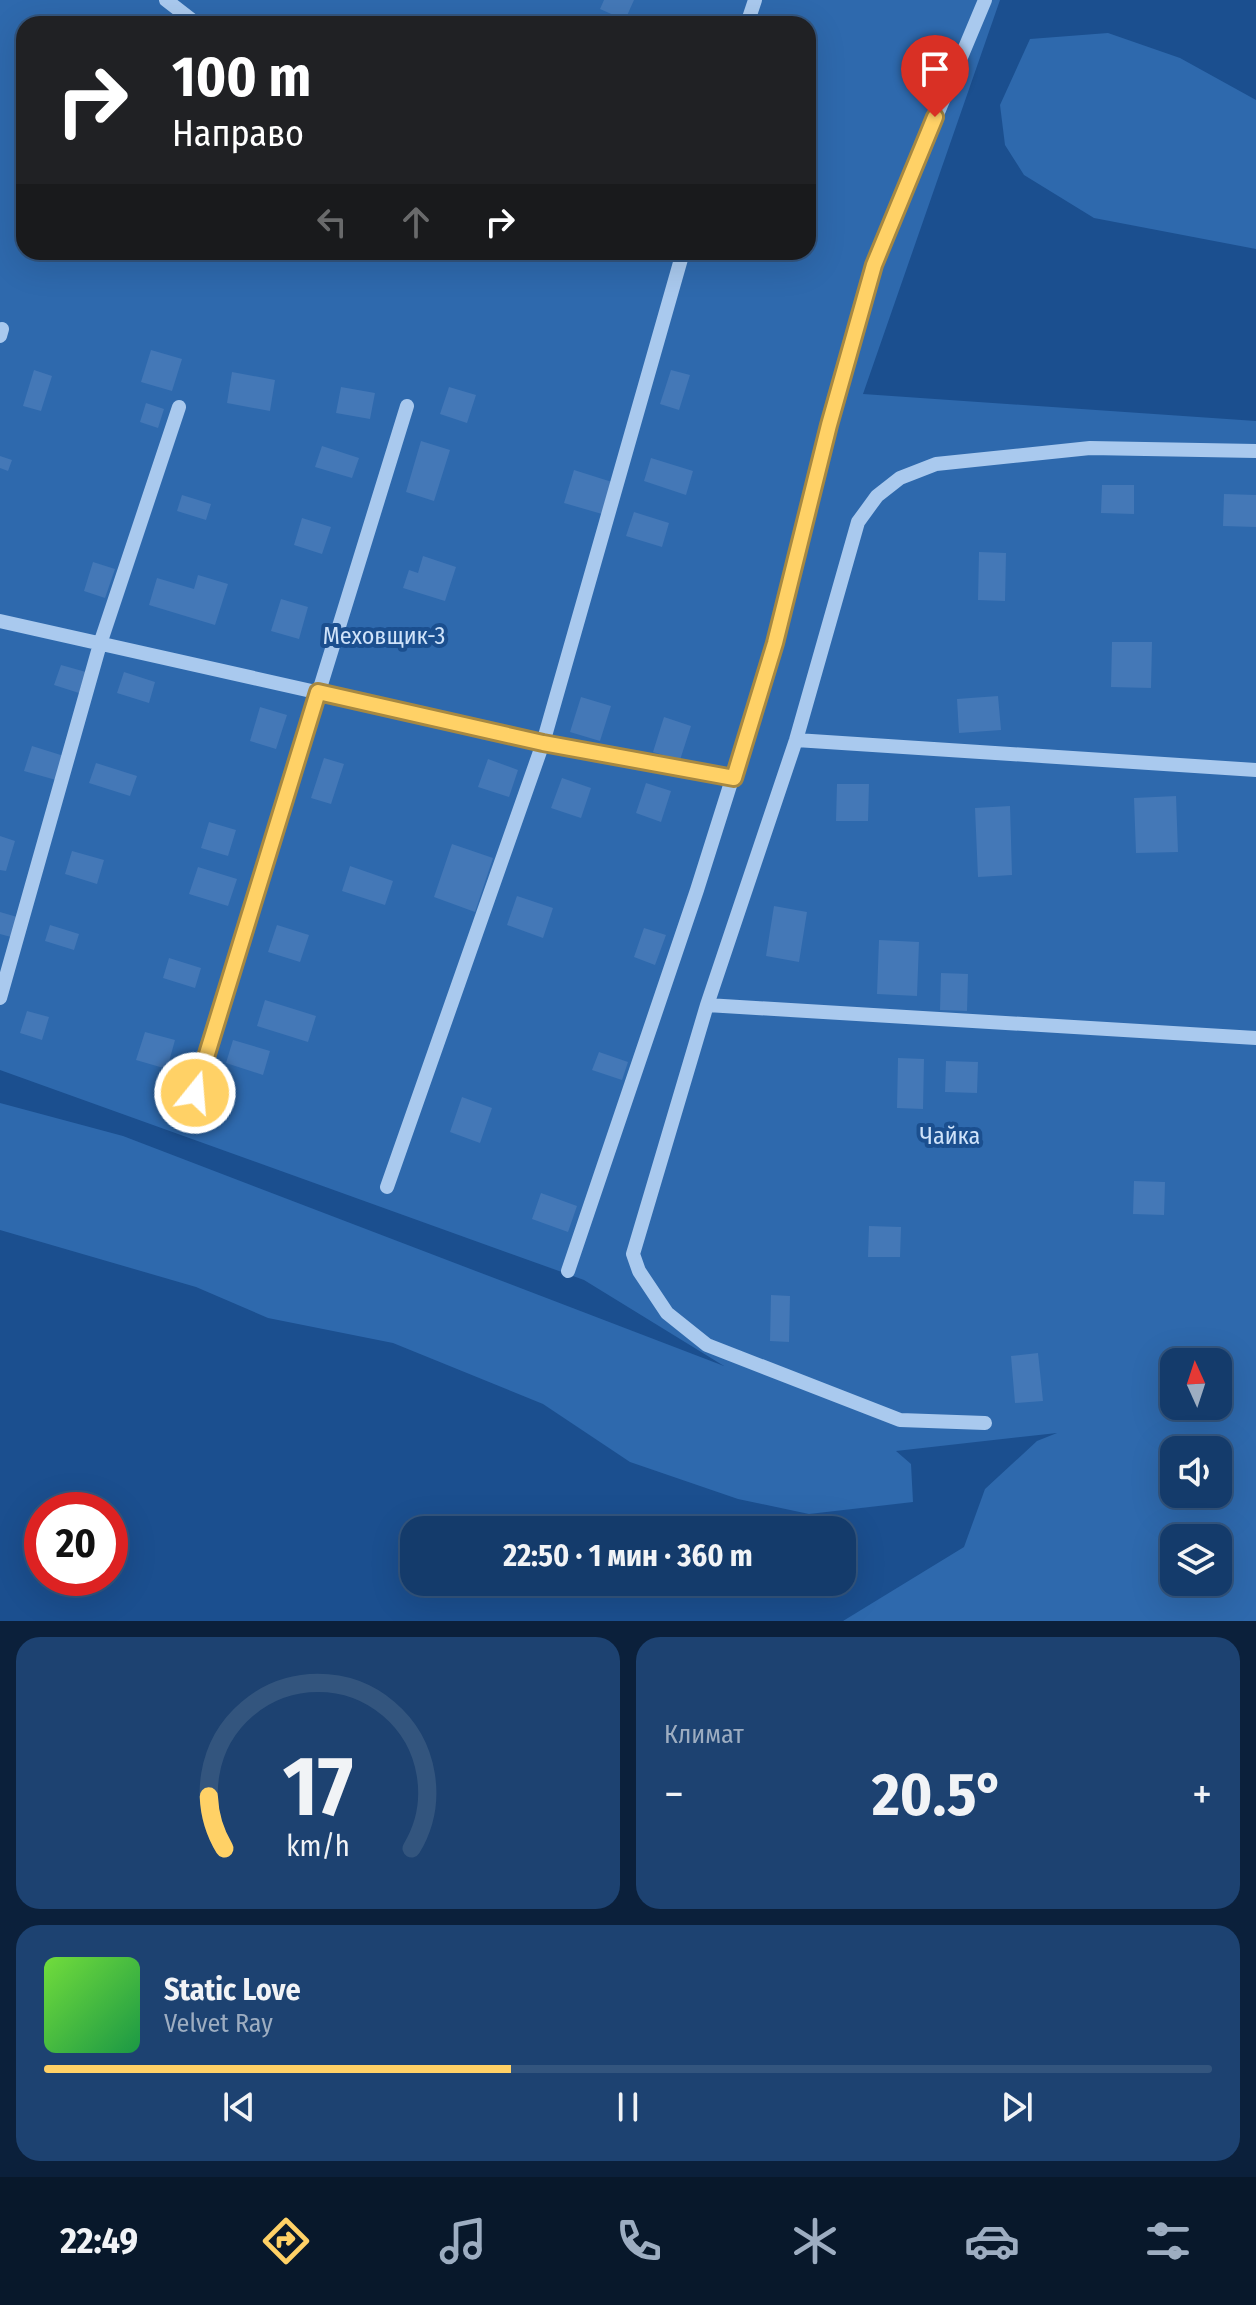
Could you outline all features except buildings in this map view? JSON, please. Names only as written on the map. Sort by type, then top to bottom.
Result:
[{"type":"lane","points":[[166,0],[187,16]]},
{"type":"lane","points":[[568,1271],[734,778],[775,643],[829,425],[874,265],[985,0]]},
{"type":"lane","points":[[387,1187],[543,743],[681,260]]},
{"type":"lane","points":[[195,1093],[407,406]]},
{"type":"lane","points":[[0,998],[100,644],[179,407]]},
{"type":"lane","points":[[985,1423],[900,1420],[707,1345],[667,1313],[646,1282],[633,1254],[707,1005],[796,740],[858,522],[877,496],[900,478],[936,464],[1090,448],[1256,451]]},
{"type":"lane","points":[[0,621],[543,743],[734,778]]},
{"type":"lane","points":[[796,740],[1256,770]]},
{"type":"lane","points":[[707,1005],[1256,1038]]},
{"type":"green space","points":[[0,0],[1000,0],[863,394],[1256,421],[1256,1621],[843,1621],[964,1547],[985,1489],[1037,1441],[1057,1433],[896,1451],[911,1464],[913,1502],[809,1514],[738,1499],[630,1462],[543,1404],[393,1343],[268,1318],[196,1287],[0,1230],[0,1103],[123,1136],[724,1366],[584,1280],[0,1070]]},
{"type":"green space","points":[[1108,33],[1180,58],[1256,100],[1256,249],[1094,218],[1024,175],[1005,145],[1000,105],[1030,39]]},
{"type":"route","points":[[195,1093],[318,692],[543,743],[734,778],[775,643],[829,425],[874,265],[935,117]]},
{"type":"park label","name":"Меховщик-3","points":[[384,636]]},
{"type":"park label","name":"Чайка","points":[[950,1136]]}]
